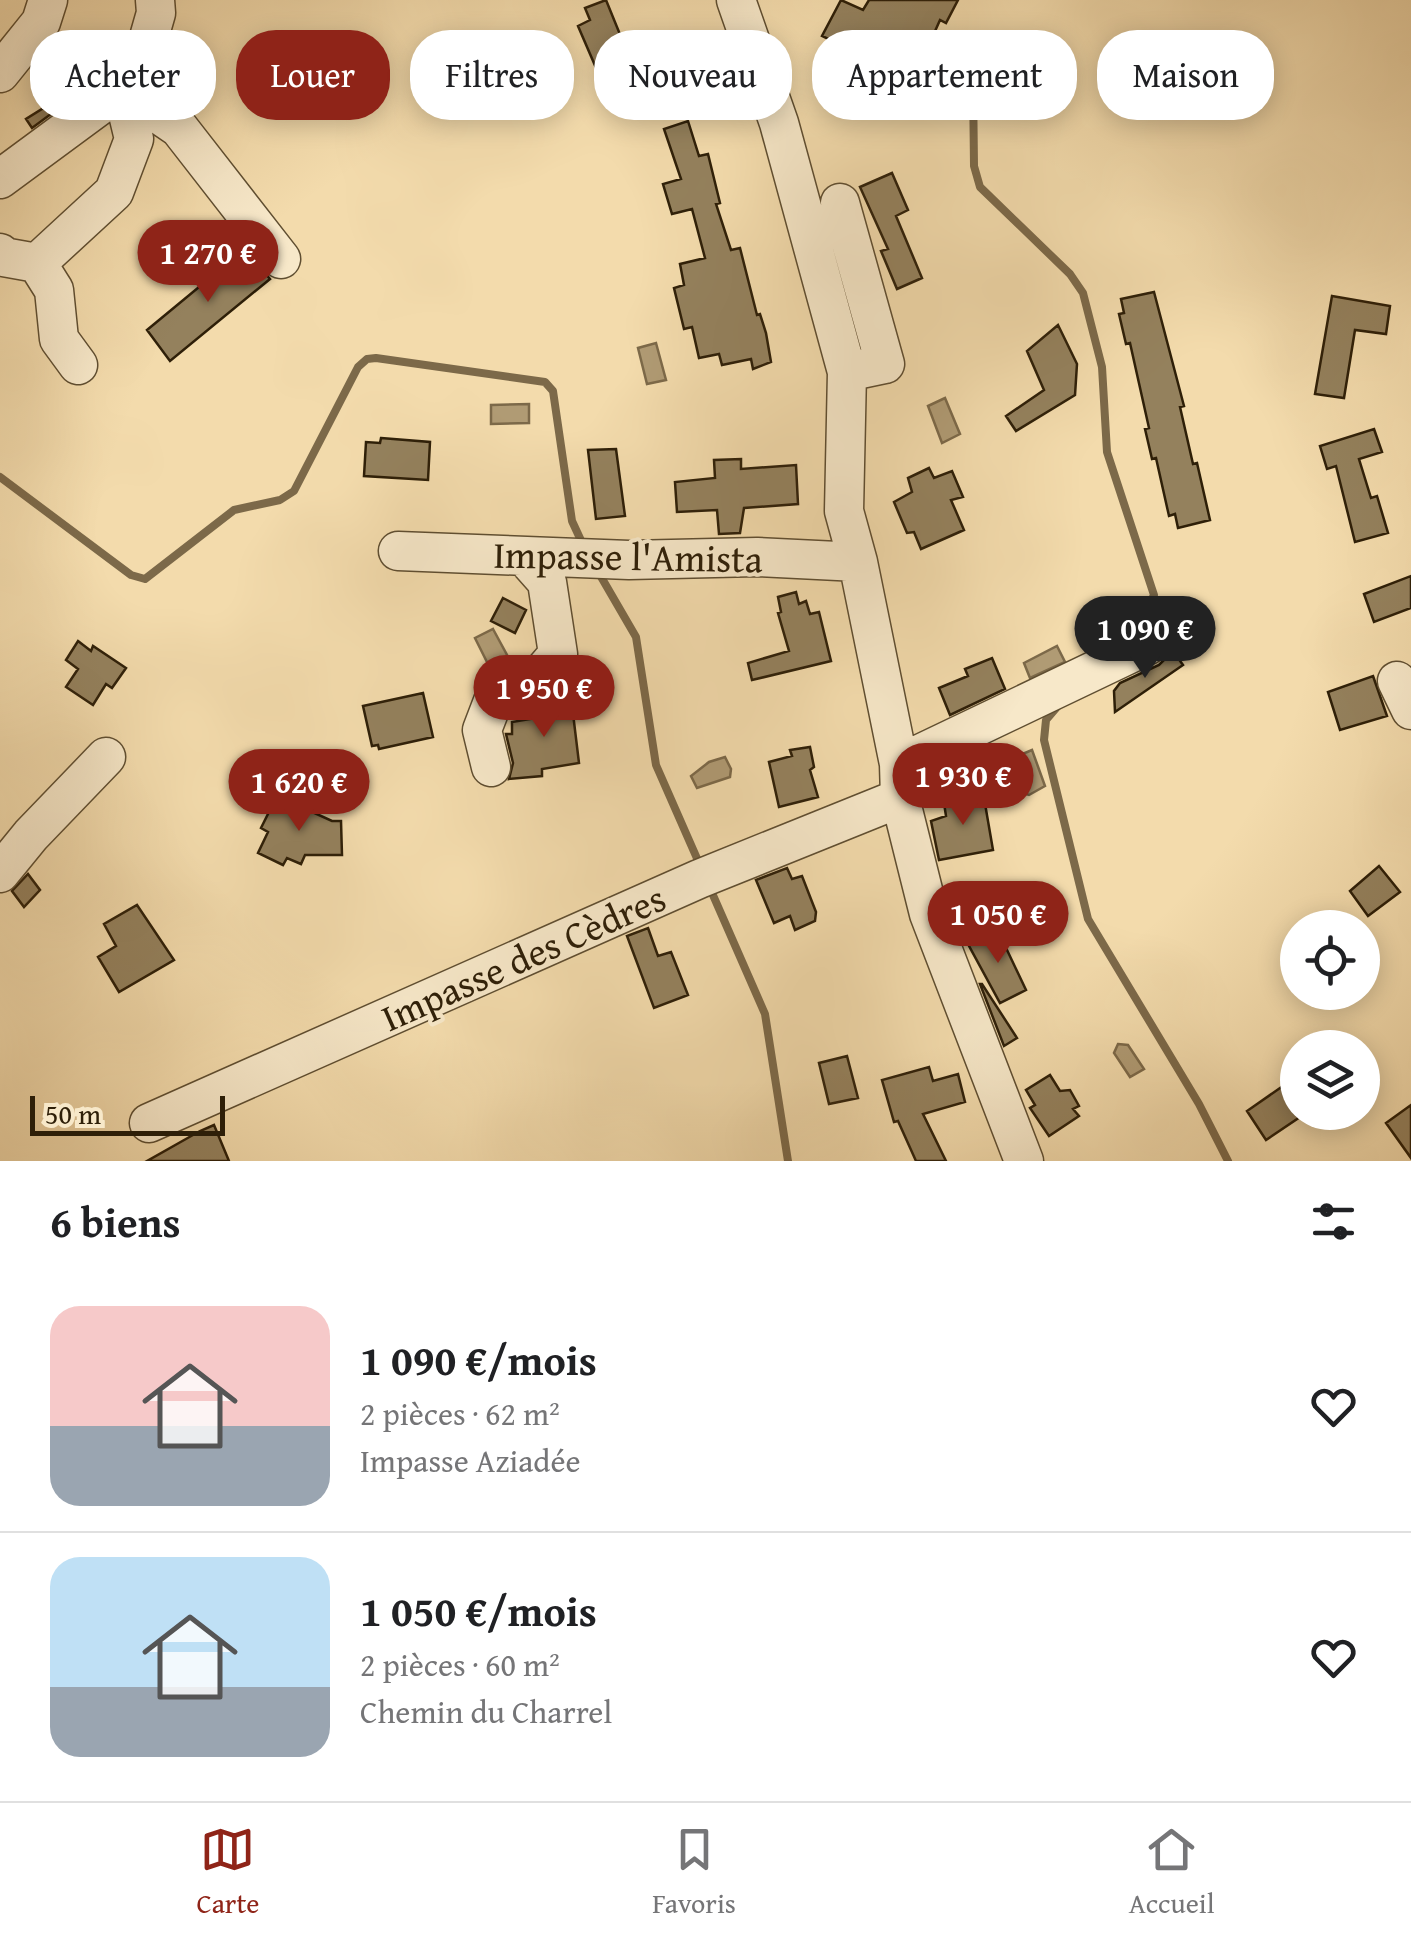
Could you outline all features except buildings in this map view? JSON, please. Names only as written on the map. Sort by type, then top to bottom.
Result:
[{"type":"street","points":[[0,73],[40,22],[48,0]]},
{"type":"street","points":[[151,30],[155,0]]},
{"type":"street","points":[[736,0],[779,123],[847,372],[844,510],[929,914],[1024,1161]]},
{"type":"street","points":[[0,179],[80,120]]},
{"type":"street","points":[[37,263],[114,192],[134,138],[130,120]]},
{"type":"street","points":[[167,120],[179,128],[281,259]]},
{"type":"street","points":[[840,203],[884,364],[847,372]]},
{"type":"street","points":[[0,253],[37,263],[54,290],[60,339],[78,365]]},
{"type":"street","name":"Impasse l'Amista","points":[[398,551],[630,560],[758,558],[858,562]]},
{"type":"street","points":[[491,768],[482,730],[495,696],[540,675],[558,654],[547,582],[524,556]]},
{"type":"street","name":"Impasse des Cèdres","points":[[149,1124],[698,879],[900,781],[1148,644]]},
{"type":"street","points":[[0,873],[30,835],[106,758]]},
{"type":"shaded area","points":[[656,343],[666,380],[647,384],[638,348]]},
{"type":"shaded area","points":[[945,398],[960,434],[942,443],[928,406]]},
{"type":"shaded area","points":[[529,404],[529,423],[491,424],[491,405]]},
{"type":"shaded area","points":[[1167,600],[1184,608],[1168,634],[1153,625]]},
{"type":"shaded area","points":[[493,629],[513,666],[494,676],[475,638]]},
{"type":"shaded area","points":[[1057,646],[1065,662],[1030,678],[1024,663]]},
{"type":"shaded area","points":[[1032,750],[1045,786],[1029,795],[1021,777],[1024,771],[1020,755]]},
{"type":"shaded area","points":[[725,757],[730,777],[697,788],[691,776],[709,762]]},
{"type":"shaded area","points":[[1118,1044],[1128,1045],[1144,1069],[1130,1077],[1114,1053]]},
{"type":"waterway","points":[[973,120],[974,166],[980,187],[1070,274],[1083,293],[1102,367],[1107,452],[1154,595],[1134,638]]},
{"type":"waterway","points":[[0,477],[131,575],[145,579],[234,510],[280,500],[294,491],[358,367],[367,359],[376,358],[545,382],[553,391],[572,521],[584,547]]},
{"type":"waterway","points":[[600,575],[636,637],[656,765],[699,863]]},
{"type":"waterway","points":[[1058,706],[1046,720],[1044,740],[1088,919],[1199,1104],[1228,1161]]},
{"type":"waterway","points":[[709,886],[765,1014],[788,1161]]}]
